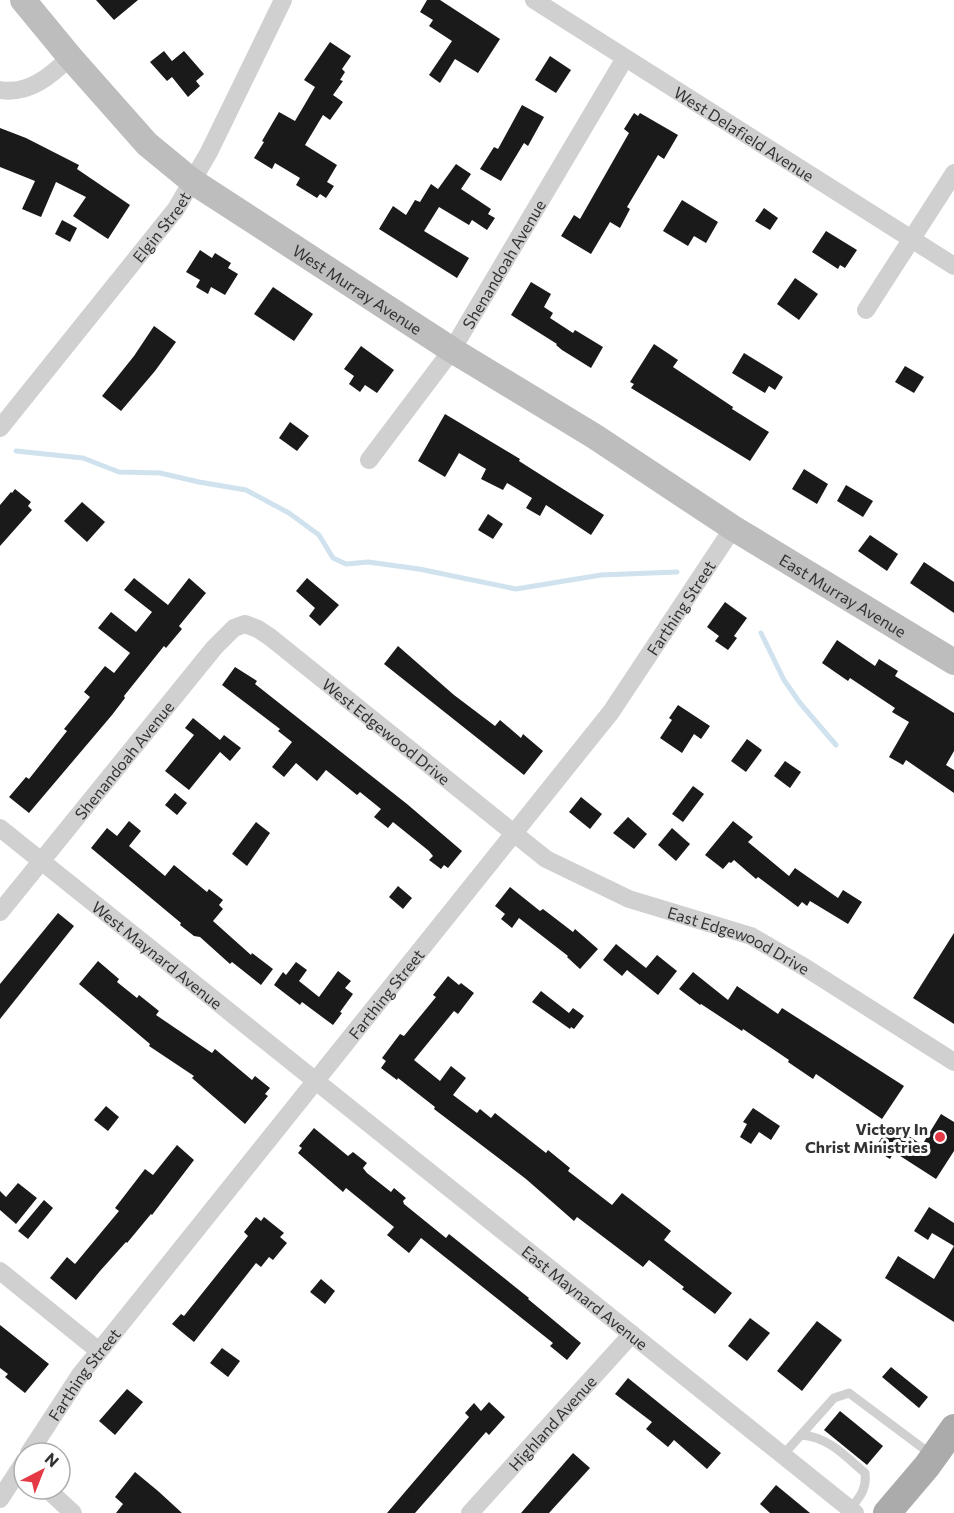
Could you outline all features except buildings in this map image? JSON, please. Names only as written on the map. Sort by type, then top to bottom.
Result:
[{"type":"main road","points":[[887,1513],[946,1445]]},
{"type":"street","name":"West Murray Avenue","points":[[23,0],[147,144],[192,181],[452,350],[594,436],[733,528]]},
{"type":"street","name":"Elgin Street","points":[[0,428],[176,209],[283,0]]},
{"type":"street","name":"West Delafield Avenue","points":[[534,0],[954,266]]},
{"type":"street","points":[[0,90],[22,90],[37,84],[70,57]]},
{"type":"street","name":"Shenandoah Avenue","points":[[369,460],[452,350],[625,58]]},
{"type":"street","points":[[866,310],[954,173]]},
{"type":"street","name":"East Murray Avenue","points":[[733,528],[954,662]]},
{"type":"street","name":"Farthing Street","points":[[38,1441],[80,1375],[611,712],[733,528]]},
{"type":"street","name":"Shenandoah Avenue","points":[[0,912],[214,648],[234,628],[245,624],[258,629]]},
{"type":"street","name":"West Edgewood Drive","points":[[258,629],[514,834]]},
{"type":"street","name":"West Maynard Avenue","points":[[0,828],[316,1080]]},
{"type":"street","name":"East Edgewood Drive","points":[[514,834],[546,859],[628,899],[751,936],[806,968],[954,1062]]},
{"type":"street","name":"East Maynard Avenue","points":[[316,1080],[853,1511]]},
{"type":"street","points":[[0,1271],[99,1351]]},
{"type":"street","name":"Highland Avenue","points":[[470,1513],[632,1334]]},
{"type":"street","name":"Farthing Street","points":[[0,1499],[12,1481]]},
{"type":"street","points":[[60,1501],[73,1513]]},
{"type":"lane","points":[[783,1455],[834,1398],[849,1393],[946,1445]]},
{"type":"lane","points":[[801,1436],[815,1436],[831,1444],[865,1473],[867,1485],[853,1511]]},
{"type":"waterway","points":[[16,451],[83,458],[119,472],[160,473],[246,490],[289,513],[319,535],[333,558],[346,564],[368,562],[419,569],[516,589],[601,575],[677,572]]},
{"type":"waterway","points":[[761,633],[784,680],[800,703],[836,745]]},
{"type":"place","name":"Victory In Christ Ministries","points":[[940,1137]]}]
